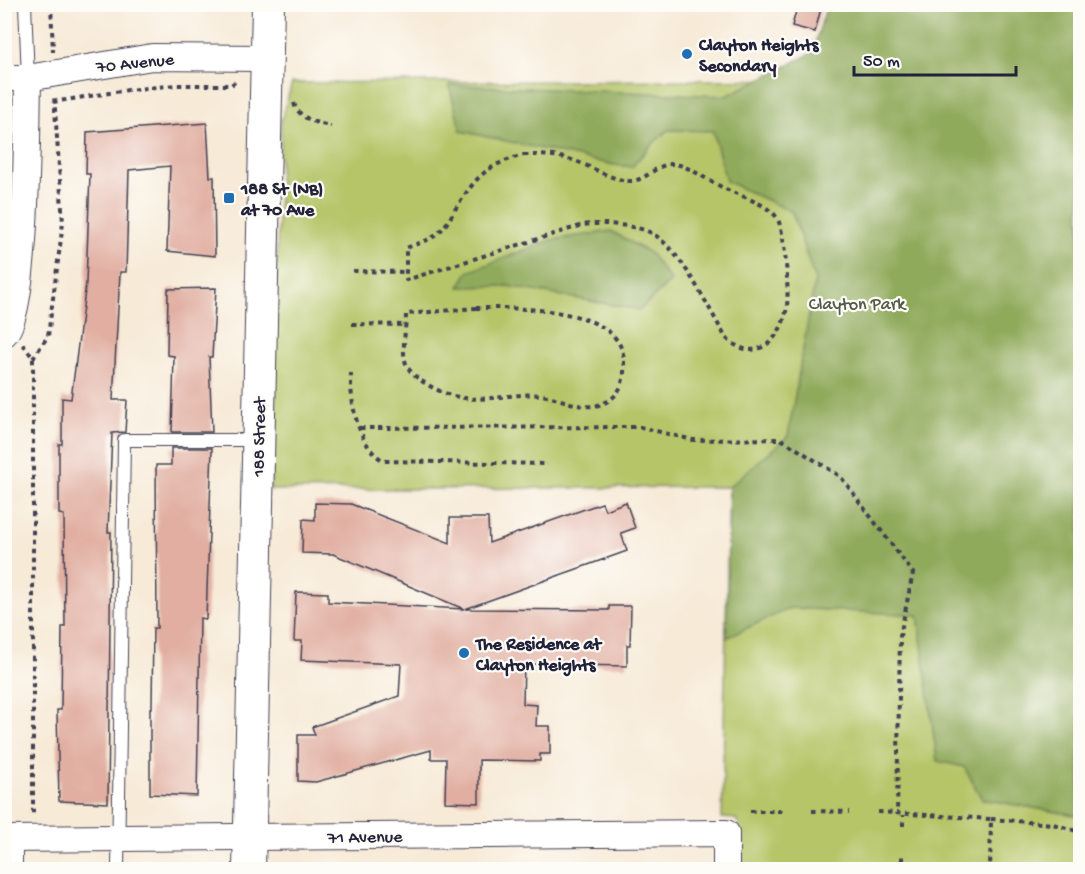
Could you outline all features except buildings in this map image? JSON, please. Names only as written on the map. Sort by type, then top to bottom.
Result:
[{"type":"street","name":"188 Street","points":[[249,870],[268,4]]},
{"type":"street","name":"70 Avenue","points":[[16,78],[152,57],[267,57]]},
{"type":"street","points":[[12,336],[16,309],[16,78]]},
{"type":"street","name":"71 Avenue","points":[[18,835],[119,838],[726,833],[726,870]]},
{"type":"lane","points":[[16,78],[25,4]]},
{"type":"lane","points":[[118,870],[124,440],[258,440]]},
{"type":"lane","points":[[16,870],[18,835]]},
{"type":"path","points":[[51,4],[52,43]]},
{"type":"path","points":[[48,103],[176,85],[231,85]]},
{"type":"path","points":[[294,99],[294,106],[306,117],[316,123],[331,126]]},
{"type":"path","points":[[18,835],[33,358],[48,336],[63,223],[55,102]]},
{"type":"path","points":[[524,155],[556,156],[576,160],[629,181],[640,179],[662,166],[674,164],[680,165],[733,194],[766,207],[775,215],[780,223],[788,299],[786,316],[772,340],[754,351],[738,348],[726,338],[683,266],[660,239],[646,230],[594,223],[571,228],[406,280],[406,272],[406,248],[435,236],[444,227],[480,175],[508,159],[524,155]]},
{"type":"path","points":[[353,271],[406,272]]},
{"type":"path","points":[[476,308],[520,308],[575,316],[604,327],[617,339],[622,346],[624,376],[619,390],[612,399],[592,406],[580,407],[541,395],[467,399],[446,394],[418,379],[405,360],[406,325],[406,314],[476,308]]},
{"type":"path","points":[[352,324],[406,325]]},
{"type":"path","points":[[12,336],[33,358]]},
{"type":"path","points":[[351,373],[351,395],[360,428],[375,454],[384,461],[547,464]]},
{"type":"path","points":[[360,428],[640,427],[693,440],[781,439],[836,473],[913,573],[900,636],[897,814]]},
{"type":"path","points":[[750,811],[786,811]]},
{"type":"path","points":[[812,811],[849,812]]},
{"type":"path","points":[[878,812],[1053,824],[1080,832]]},
{"type":"path","points":[[903,815],[903,826]]},
{"type":"path","points":[[990,870],[991,819]]},
{"type":"path","points":[[902,855],[902,870]]},
{"type":"green space","points":[[827,5],[1080,5],[1080,816],[982,799],[964,767],[937,761],[918,615],[790,608],[726,638],[729,487],[788,436],[815,280],[792,212],[726,181],[713,131],[668,130],[632,167],[461,131],[449,85],[726,96],[812,53]]},
{"type":"green space","name":"Clayton Park","points":[[1080,77],[1080,869],[738,869],[739,823],[735,819],[722,818],[729,487],[270,490],[281,121],[292,83]]},
{"type":"green space","points":[[611,231],[650,253],[671,281],[640,310],[507,286],[459,287],[468,272],[551,240]]},
{"type":"place","name":"Clayton Heights Secondary","points":[[687,54]]},
{"type":"place","name":"188 St (NB) at 70 Ave","points":[[229,198]]},
{"type":"place","name":"The Residence at Clayton Heights","points":[[464,653]]}]
